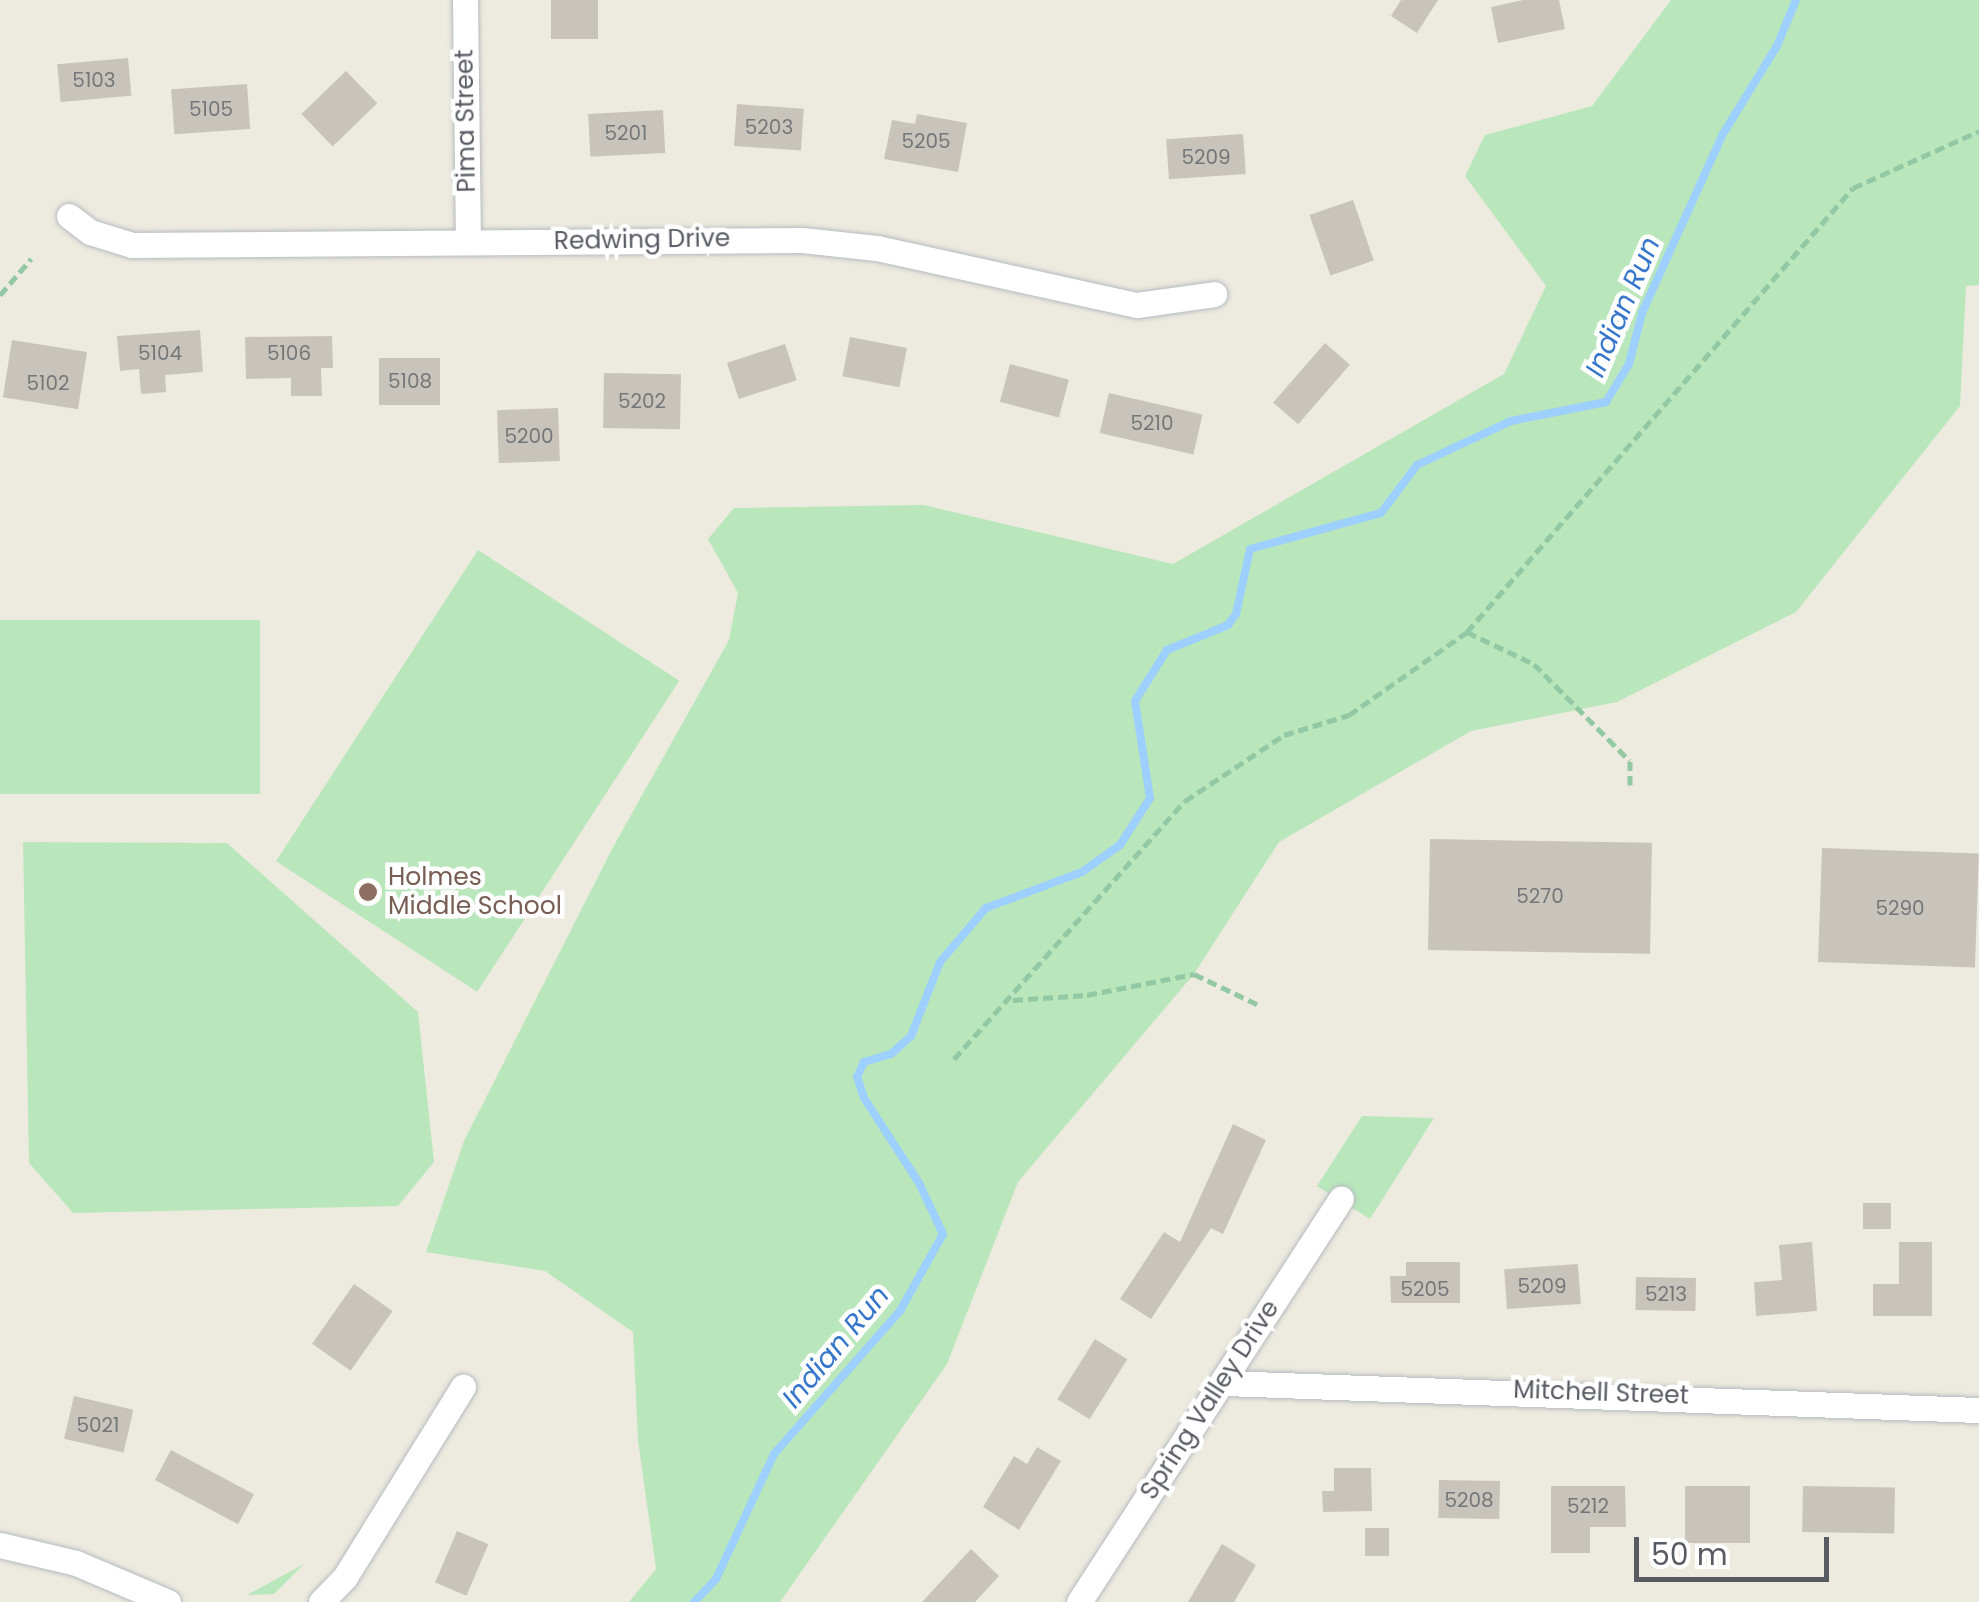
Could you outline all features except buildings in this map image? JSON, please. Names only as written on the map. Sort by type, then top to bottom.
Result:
[{"type":"street","name":"Pima Street","points":[[465,0],[468,242]]},
{"type":"street","name":"Redwing Drive","points":[[70,216],[90,232],[132,245],[829,241],[1137,305],[1214,294]]},
{"type":"street","name":"Spring Valley Drive","points":[[1079,1602],[1341,1198]]},
{"type":"street","name":"Mitchell Street","points":[[1224,1383],[1979,1410]]},
{"type":"street","points":[[320,1602],[355,1561],[463,1388]]},
{"type":"street","points":[[0,1545],[76,1564],[168,1602]]},
{"type":"path","points":[[954,1059],[1185,801],[1284,735],[1349,715],[1468,632],[1852,188],[1979,131]]},
{"type":"path","points":[[0,295],[31,259]]},
{"type":"path","points":[[1468,632],[1534,664],[1630,761],[1630,784]]},
{"type":"path","points":[[1010,1000],[1087,995],[1194,974],[1258,1004]]},
{"type":"green space","points":[[1671,0],[1979,0],[1979,285],[1966,286],[1960,406],[1796,612],[1617,702],[1471,731],[1279,842],[1194,974],[1018,1182],[947,1364],[780,1602],[629,1602],[656,1569],[638,1440],[633,1332],[545,1271],[426,1252],[464,1141],[612,849],[729,640],[738,593],[708,539],[734,508],[924,505],[1173,564],[1504,374],[1546,286],[1465,176],[1485,135],[1592,106]]},
{"type":"green space","points":[[478,550],[679,681],[477,992],[276,861]]},
{"type":"green space","points":[[0,620],[260,620],[260,794],[0,794]]},
{"type":"green space","points":[[23,842],[227,843],[418,1012],[434,1162],[398,1206],[73,1213],[29,1163]]},
{"type":"green space","points":[[1362,1116],[1434,1118],[1370,1219],[1317,1186]]},
{"type":"green space","points":[[304,1564],[274,1594],[247,1595]]},
{"type":"waterway","name":"Indian Run","points":[[694,1602],[716,1579],[774,1454],[900,1311],[943,1234],[919,1183],[864,1098],[857,1077],[864,1062],[891,1054],[911,1036],[940,962],[986,908],[1082,872],[1120,845],[1150,798],[1135,701],[1167,650],[1228,625],[1236,614],[1250,549],[1381,513],[1417,465],[1511,421],[1606,402],[1629,364],[1642,313],[1723,134],[1777,46],[1796,0]]},
{"type":"place","name":"Holmes Middle School","points":[[368,892]]}]
